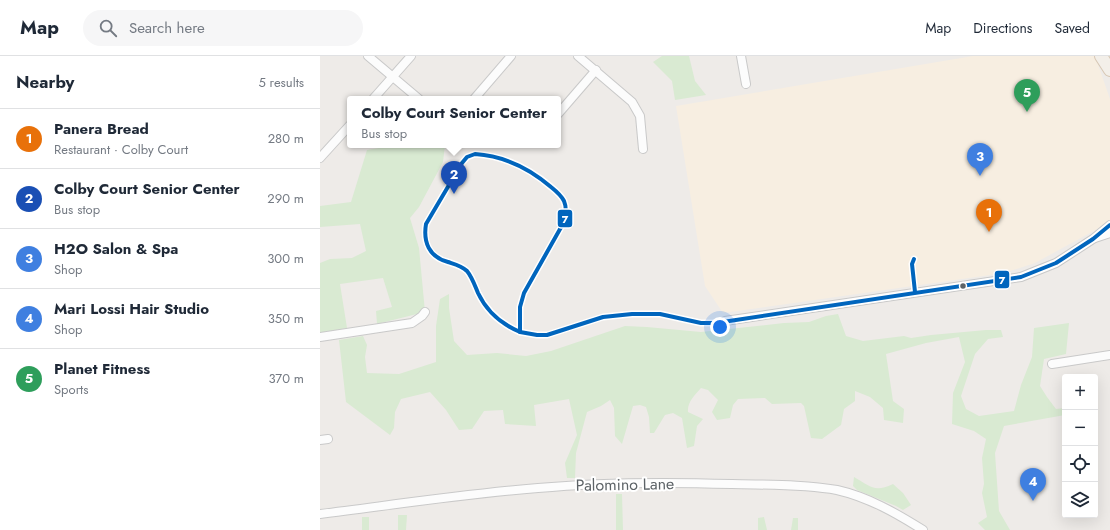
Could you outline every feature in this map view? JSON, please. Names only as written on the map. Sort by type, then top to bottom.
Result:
[{"type":"street","points":[[368,56],[415,96]]},
{"type":"street","points":[[376,96],[411,56]]},
{"type":"street","points":[[477,96],[511,56]]},
{"type":"street","points":[[578,56],[632,102],[637,109],[640,116],[643,149]]},
{"type":"street","points":[[741,56],[746,84]]},
{"type":"street","points":[[561,111],[596,70]]},
{"type":"street","points":[[320,158],[347,128]]},
{"type":"street","points":[[725,321],[1021,277],[1056,263],[1093,239],[1110,225]]},
{"type":"street","points":[[1093,239],[1110,233]]},
{"type":"street","points":[[320,337],[412,323],[425,312]]},
{"type":"street","points":[[1052,364],[1110,355]]},
{"type":"street","name":"Palomino Lane","points":[[320,514],[490,492],[538,488],[577,485],[696,483],[813,487],[836,490],[882,506],[923,530]]},
{"type":"shaded area","points":[[973,56],[1095,56],[1110,99],[1110,222],[1035,263],[1004,273],[723,313],[705,286],[676,106]]},
{"type":"green space","points":[[662,56],[689,56],[695,81],[706,95],[675,100],[672,81],[653,62]]},
{"type":"green space","points":[[379,148],[445,148],[443,162],[419,207],[410,218],[419,248],[425,312],[377,324],[376,311],[392,307],[383,278],[340,284],[347,328],[320,333],[320,263],[330,259],[352,258],[366,251],[360,224],[320,227],[320,206],[351,202],[367,150]]},
{"type":"green space","points":[[449,294],[449,308],[454,341],[467,355],[497,353],[526,356],[551,351],[625,326],[701,332],[784,323],[809,322],[826,316],[838,314],[846,336],[863,341],[904,336],[911,338],[986,330],[1001,330],[1003,337],[988,339],[975,354],[961,396],[966,409],[979,416],[1014,411],[1021,385],[1032,357],[1034,328],[1069,323],[1066,354],[1044,359],[1040,386],[1056,409],[1062,408],[1062,416],[1004,426],[995,453],[999,511],[1010,530],[985,530],[978,523],[987,517],[982,493],[984,484],[982,458],[986,439],[974,431],[952,424],[953,393],[965,362],[959,337],[926,343],[886,354],[893,401],[904,409],[903,423],[884,420],[883,408],[870,397],[855,391],[855,401],[844,409],[841,425],[822,439],[811,438],[804,406],[801,403],[772,404],[765,398],[738,399],[733,405],[730,418],[717,420],[712,412],[718,400],[708,390],[701,388],[692,399],[688,408],[688,412],[703,419],[697,426],[694,446],[687,448],[682,418],[673,413],[665,415],[654,433],[650,433],[649,417],[646,407],[640,405],[633,406],[622,444],[615,436],[614,408],[610,400],[587,412],[576,453],[575,478],[567,478],[565,463],[577,435],[569,399],[534,405],[536,426],[505,424],[503,410],[484,411],[472,429],[459,430],[446,410],[430,392],[401,399],[395,412],[394,428],[390,435],[346,402],[339,340],[363,336],[367,345],[365,357],[367,373],[399,374],[436,362],[436,326],[440,299]]},
{"type":"green space","points":[[854,477],[868,486],[877,488],[887,487],[893,484],[903,493],[911,505],[903,510],[857,490],[853,486]]},
{"type":"green space","points":[[616,494],[622,494],[623,530],[616,530]]},
{"type":"green space","points":[[398,515],[407,515],[406,530],[398,530]]},
{"type":"green space","points":[[362,517],[369,517],[369,530],[362,530]]},
{"type":"green space","points":[[764,517],[767,530],[758,530],[758,518]]},
{"type":"green space","points":[[793,518],[798,518],[798,530],[791,530]]},
{"type":"transit line","name":"7","points":[[475,154],[496,157],[516,164],[543,180],[557,192],[565,204],[566,212],[564,222],[524,293],[520,307],[520,332],[507,325],[490,312],[465,269],[441,260],[432,253],[427,243],[425,231],[426,224],[462,163],[467,157],[475,154]]},
{"type":"transit line","name":"7","points":[[520,332],[547,335],[603,317],[632,314],[660,314],[701,323],[716,323],[1021,277],[1056,263],[1093,239],[1110,225]]},
{"type":"transit line","name":"7","points":[[914,259],[912,264],[915,292]]},
{"type":"place","name":"Planet Fitness","points":[[1027,112]]},
{"type":"place","name":"H2O Salon & Spa","points":[[980,176]]},
{"type":"place","name":"Colby Court Senior Center","points":[[454,194]]},
{"type":"place","name":"Panera Bread","points":[[989,232]]},
{"type":"place","name":"Mari Lossi Hair Studio","points":[[1033,501]]}]
